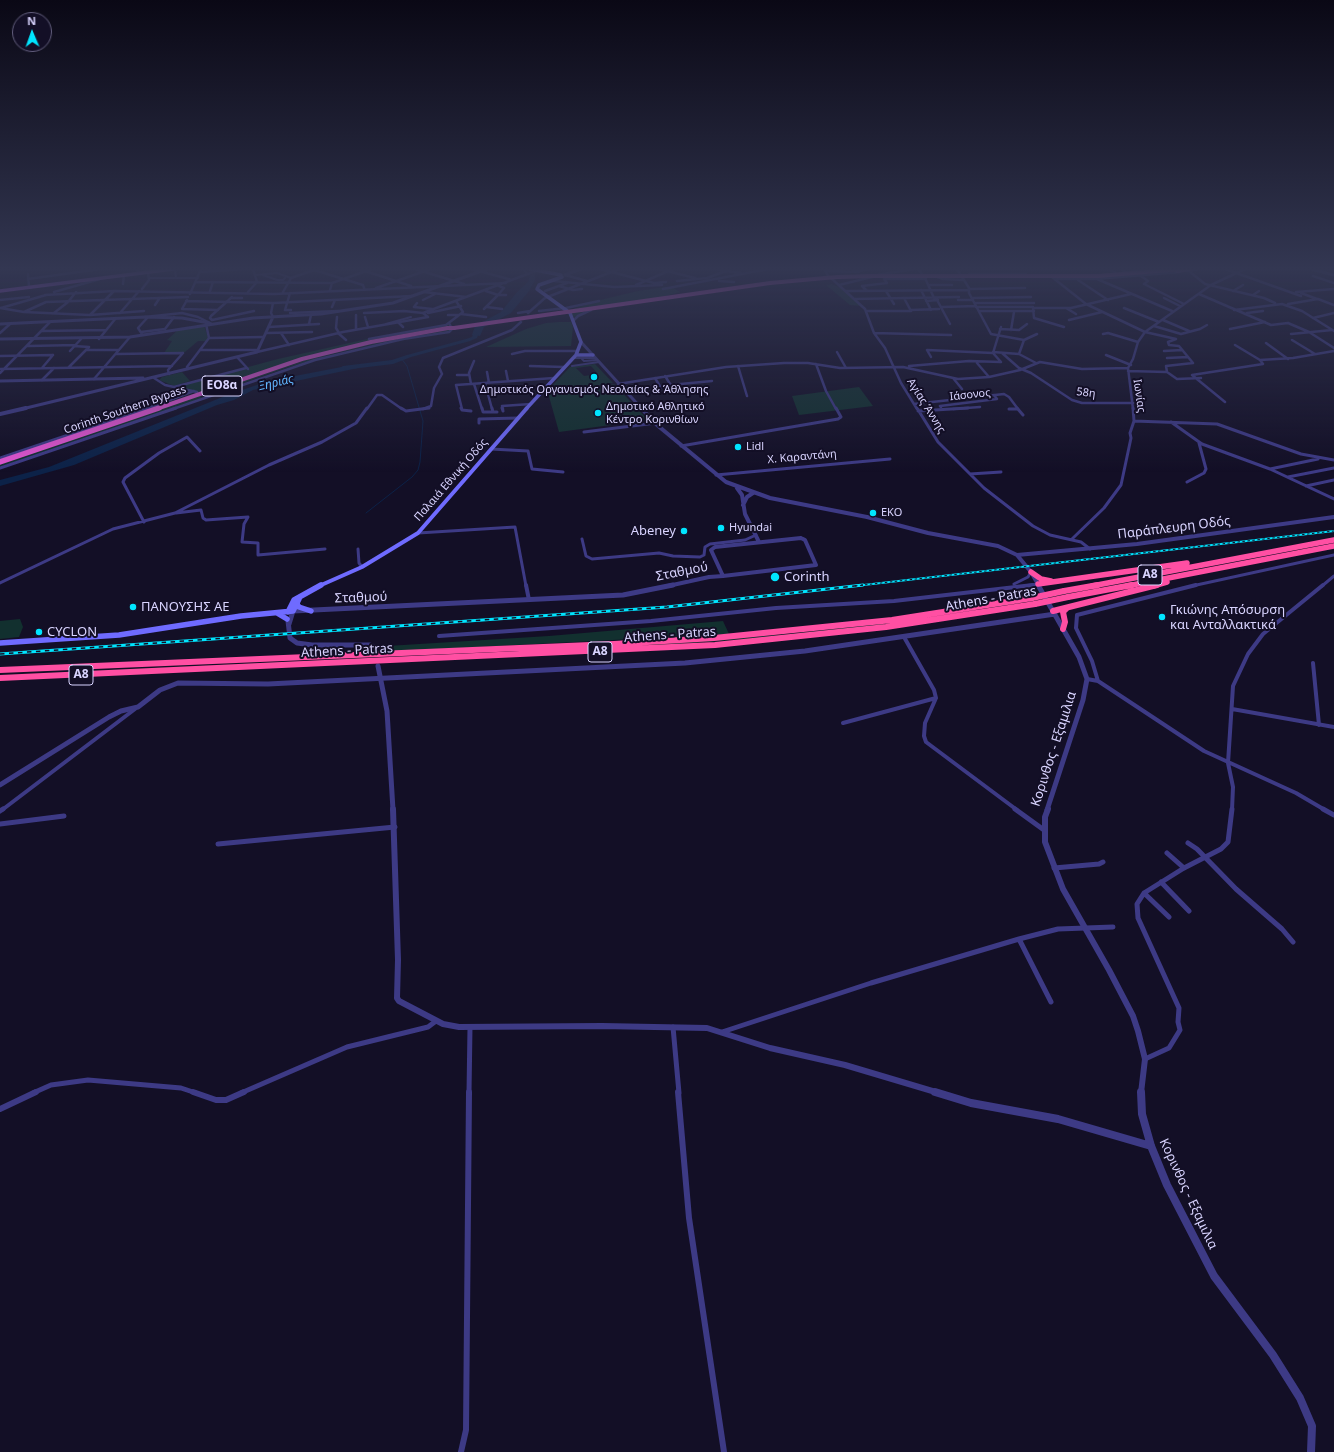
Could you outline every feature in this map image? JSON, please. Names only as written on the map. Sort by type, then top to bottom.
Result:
[{"type":"highway","name":"Corinth Southern Bypass","points":[[0,462],[302,359],[397,337]]},
{"type":"highway","name":"Athens - Patras","points":[[0,678],[715,645],[886,627],[1033,601],[1236,558],[1334,540]]},
{"type":"highway","name":"Athens - Patras","points":[[1066,594],[1207,570],[1334,546]]},
{"type":"highway","points":[[1038,584],[1236,558]]},
{"type":"highway","points":[[1054,612],[1152,587],[1207,570]]},
{"type":"highway","points":[[1031,572],[1044,580],[1057,581]]},
{"type":"highway","name":"Athens - Patras","points":[[0,670],[685,640],[866,623],[1033,601]]},
{"type":"highway","points":[[1063,629],[1065,622],[1063,612],[1068,608]]},
{"type":"main road","points":[[579,337],[581,342]]},
{"type":"main road","name":"Παλαιά Εθνική Οδός","points":[[290,612],[295,602],[304,593],[321,584],[346,575],[362,567],[418,532],[530,404],[576,356],[581,342]]},
{"type":"main road","points":[[576,356],[585,354],[596,359]]},
{"type":"main road","points":[[271,613],[295,602],[299,607],[311,611]]},
{"type":"main road","name":"Σταθμού","points":[[0,643],[120,634],[271,613],[290,612]]},
{"type":"main road","points":[[271,613],[280,614],[288,622]]},
{"type":"street","points":[[0,373],[36,337]]},
{"type":"street","points":[[0,338],[98,339],[130,337]]},
{"type":"street","points":[[94,379],[130,337]]},
{"type":"street","points":[[188,369],[186,367],[210,338],[232,337]]},
{"type":"street","points":[[257,351],[263,337]]},
{"type":"street","points":[[284,337],[289,345]]},
{"type":"street","points":[[0,414],[154,378],[257,351],[323,337]]},
{"type":"street","points":[[342,337],[346,340]]},
{"type":"street","points":[[369,339],[379,337]]},
{"type":"street","points":[[0,468],[321,358],[413,337]]},
{"type":"street","points":[[176,513],[347,428],[356,422],[377,395],[382,394],[386,399],[405,411],[423,410],[431,406],[432,391],[442,374],[439,367],[443,358],[495,337]]},
{"type":"street","name":"Αγίας Άννης","points":[[877,337],[885,348],[901,383],[937,442],[970,474],[1033,526],[1050,535],[1084,543],[1090,549]]},
{"type":"street","points":[[993,353],[997,337]]},
{"type":"street","points":[[1002,337],[1024,340]]},
{"type":"street","points":[[1019,354],[1024,340],[1030,337]]},
{"type":"street","points":[[1121,337],[1138,342]]},
{"type":"street","name":"Ιωνίας","points":[[1074,540],[1104,508],[1121,485],[1131,438],[1130,433],[1134,421],[1128,370],[1138,342],[1142,337]]},
{"type":"street","points":[[1166,337],[1176,339],[1168,343],[1171,346],[1179,346],[1193,364],[1168,365],[1165,367],[1167,372]]},
{"type":"street","points":[[1316,337],[1334,348]]},
{"type":"street","points":[[70,351],[81,339]]},
{"type":"street","points":[[1292,340],[1315,354]]},
{"type":"street","name":"Κορινθος - Εξαμιλια","points":[[581,342],[618,384],[656,423],[716,475],[736,487],[754,494],[867,517],[933,534],[987,543],[1003,548],[1017,555],[1026,564],[1082,661],[1087,679],[1083,700],[1048,805],[1044,830],[1045,842],[1054,868],[1133,1016],[1145,1059],[1140,1102],[1151,1146],[1180,1213],[1214,1276],[1273,1355],[1300,1398],[1312,1426],[1311,1452]]},
{"type":"street","points":[[1266,343],[1288,359]]},
{"type":"street","points":[[1235,345],[1260,360],[1288,359],[1334,351]]},
{"type":"street","points":[[27,346],[88,346],[69,368]]},
{"type":"street","points":[[86,350],[119,350]]},
{"type":"street","points":[[201,350],[257,351]]},
{"type":"street","points":[[931,357],[927,350],[1019,354],[1036,363],[1060,364],[1082,370],[1167,372],[1176,379],[1201,378]]},
{"type":"street","points":[[1164,351],[1182,350]]},
{"type":"street","points":[[512,354],[525,351],[576,356],[584,361],[596,359]]},
{"type":"street","points":[[837,352],[846,368]]},
{"type":"street","points":[[116,354],[183,353],[168,370],[169,374]]},
{"type":"street","points":[[993,353],[1005,365]]},
{"type":"street","name":"58η","points":[[1002,353],[1020,368],[1077,402],[1133,403]]},
{"type":"street","points":[[0,356],[53,355],[42,368]]},
{"type":"street","points":[[572,366],[576,356]]},
{"type":"street","points":[[1106,356],[1131,365]]},
{"type":"street","points":[[174,386],[247,368],[237,357]]},
{"type":"street","points":[[1167,358],[1188,357]]},
{"type":"street","points":[[530,366],[572,366],[596,359]]},
{"type":"street","points":[[474,360],[469,374],[483,412],[495,412],[485,383]]},
{"type":"street","points":[[1225,402],[1192,375],[1263,364],[1260,360]]},
{"type":"street","points":[[618,384],[738,366],[784,363],[816,364],[846,368],[903,367],[969,361],[977,363],[1001,362]]},
{"type":"street","points":[[784,363],[786,368]]},
{"type":"street","points":[[977,363],[989,377]]},
{"type":"street","points":[[903,367],[953,378],[989,377],[1023,369],[1036,363]]},
{"type":"street","points":[[681,446],[838,419],[841,417],[826,391],[816,364]]},
{"type":"street","points":[[0,369],[172,366]]},
{"type":"street","points":[[738,366],[747,396]]},
{"type":"street","points":[[42,380],[54,368]]},
{"type":"street","points":[[506,371],[508,381]]},
{"type":"street","points":[[487,372],[489,383]]},
{"type":"street","points":[[457,375],[469,374]]},
{"type":"street","points":[[665,376],[674,390]]},
{"type":"street","points":[[0,381],[154,378],[160,383],[195,391],[0,458]]},
{"type":"street","points":[[471,411],[462,410],[456,385],[554,378]]},
{"type":"street","points":[[655,378],[661,388]]},
{"type":"street","points":[[953,378],[962,389]]},
{"type":"street","points":[[670,385],[712,381]]},
{"type":"street","points":[[202,394],[206,397]]},
{"type":"street","points":[[914,404],[1004,394],[1007,395],[1023,415]]},
{"type":"street","name":"Ιάσονος","points":[[941,407],[940,406],[997,399],[994,395]]},
{"type":"street","points":[[956,399],[960,404]]},
{"type":"street","points":[[503,411],[502,406],[530,404]]},
{"type":"street","points":[[918,411],[980,407]]},
{"type":"street","points":[[1009,409],[1018,408]]},
{"type":"street","points":[[479,423],[479,419],[518,418]]},
{"type":"street","points":[[1134,421],[1217,424],[1320,459],[1334,460]]},
{"type":"street","points":[[1170,422],[1200,443],[1270,469],[1334,499]]},
{"type":"street","points":[[584,432],[656,423]]},
{"type":"street","points":[[144,522],[124,482],[125,478],[159,453],[187,437],[200,451]]},
{"type":"street","points":[[1188,482],[1204,473],[1206,469],[1200,443]]},
{"type":"street","points":[[491,449],[528,451],[532,469],[563,472]]},
{"type":"street","name":"Χ. Καραντάνη","points":[[716,475],[890,459]]},
{"type":"street","points":[[1270,469],[1320,459]]},
{"type":"street","points":[[1288,477],[1334,468]]},
{"type":"street","points":[[970,474],[1000,472]]},
{"type":"street","points":[[1306,486],[1334,480]]},
{"type":"street","points":[[723,576],[711,550],[712,548],[760,542],[745,514],[741,493],[736,487]]},
{"type":"street","points":[[743,505],[746,500],[754,494]]},
{"type":"street","points":[[0,583],[113,528],[144,522],[176,513],[201,510],[203,518],[206,520],[248,517],[244,524],[242,542],[258,543],[258,555],[325,549]]},
{"type":"street","name":"Παράπλευρη Οδός","points":[[1017,555],[1090,549],[1285,525],[1334,517]]},
{"type":"street","points":[[418,532],[515,528],[529,600]]},
{"type":"street","points":[[582,539],[586,556],[592,558],[660,553],[673,556],[700,557],[704,555],[705,547],[710,544],[745,540],[756,535]]},
{"type":"street","name":"Σταθμού","points":[[290,612],[623,595],[687,580],[817,564],[803,539],[760,542]]},
{"type":"street","name":"Αγίας Άννης","points":[[1074,540],[1085,549]]},
{"type":"street","points":[[358,549],[359,563],[362,567]]},
{"type":"street","points":[[1026,564],[1028,558],[1034,553]]},
{"type":"street","points":[[1098,681],[1092,661],[1076,628],[1077,615],[1198,584],[1334,555]]},
{"type":"street","points":[[1008,586],[1028,577],[1031,572]]},
{"type":"street","points":[[1145,1059],[1169,1048],[1180,1030],[1178,1022],[1179,1008],[1137,912],[1137,904],[1144,893],[1184,868],[1206,858],[1221,848],[1230,839],[1233,787],[1228,763],[1233,686],[1248,654],[1256,643],[1274,624],[1334,576]]},
{"type":"street","points":[[439,636],[651,621],[798,606],[894,601],[934,597],[1008,586],[1038,584]]},
{"type":"street","points":[[290,612],[288,622],[290,638],[297,643],[312,645],[370,645],[374,647],[376,651]]},
{"type":"street","points":[[0,811],[163,688],[178,683],[262,684],[685,663],[766,656],[904,637],[1054,612]]},
{"type":"street","points":[[904,637],[936,698]]},
{"type":"street","points":[[1313,663],[1319,724]]},
{"type":"street","points":[[378,666],[387,711],[395,827],[398,960],[396,998],[399,1001],[436,1021],[450,1026],[697,1027],[722,1032],[752,1043],[845,1065],[971,1103],[1058,1119],[1151,1146]]},
{"type":"street","points":[[1087,679],[1098,681],[1193,745],[1228,763],[1296,793],[1334,815]]},
{"type":"street","points":[[843,723],[936,698]]},
{"type":"street","points":[[936,698],[925,723],[924,736],[926,742],[1044,830]]},
{"type":"street","points":[[0,785],[98,726],[109,717],[121,711],[138,707]]},
{"type":"street","points":[[1232,709],[1334,727]]},
{"type":"street","points":[[0,824],[64,816]]},
{"type":"street","points":[[218,844],[395,827]]},
{"type":"street","points":[[1188,843],[1282,929],[1293,942]]},
{"type":"street","points":[[1167,853],[1184,868]]},
{"type":"street","points":[[1054,868],[1099,864],[1103,862]]},
{"type":"street","points":[[1161,882],[1189,911]]},
{"type":"street","points":[[1144,893],[1169,917]]},
{"type":"street","points":[[722,1032],[879,981],[1019,939],[1058,929],[1113,926]]},
{"type":"street","points":[[1019,939],[1051,1002]]},
{"type":"street","points":[[0,1109],[51,1085],[88,1080],[181,1088],[216,1100],[226,1100],[347,1048],[428,1027],[436,1021]]},
{"type":"street","points":[[461,1452],[466,1430],[470,1027]]},
{"type":"street","points":[[673,1027],[689,1218],[724,1452]]},
{"type":"green space","points":[[171,337],[208,337],[208,338],[206,341],[198,341],[185,352],[164,353],[172,341],[167,340]]},
{"type":"green space","points":[[392,337],[308,356],[0,460],[198,392],[177,386],[278,359],[367,339]]},
{"type":"green space","points":[[410,337],[337,353],[286,368],[211,394],[205,394],[312,358],[363,345]]},
{"type":"green space","points":[[509,337],[572,337],[571,346],[486,347]]},
{"type":"green space","name":"Δημοτικός Οργανισμός Νεολαίας & Άθλησης","points":[[595,364],[613,383],[561,391],[549,389],[570,367]],"holes":[[[591,366],[598,374],[584,376],[576,368]]]},
{"type":"green space","points":[[182,372],[190,381],[174,386],[159,380],[162,377]]},
{"type":"green space","name":"Δημοτικό Αθλητικό Κέντρο Κορινθίων","points":[[614,384],[648,420],[559,432],[548,393]]},
{"type":"green space","points":[[859,387],[873,406],[799,415],[792,396]]},
{"type":"green space","points":[[201,395],[201,398],[194,401],[0,467],[0,464]]},
{"type":"green space","points":[[1334,542],[984,610],[895,624],[790,636],[637,647],[0,675],[614,647],[789,634],[894,622],[984,609]]},
{"type":"green space","points":[[20,619],[23,627],[19,637],[0,639],[0,621]]},
{"type":"green space","points":[[723,621],[729,634],[381,652],[383,647],[387,646],[549,636]]},
{"type":"water","points":[[352,365],[358,368],[253,390],[234,400],[217,405],[74,465],[0,486],[0,480],[49,467],[230,394],[269,381]]},
{"type":"waterway","name":"Ξηριάς","points":[[343,368],[393,362],[474,337]]},
{"type":"waterway","points":[[366,513],[412,477],[418,470],[420,462],[423,421],[407,366],[401,358]]},
{"type":"railway","points":[[855,586],[1334,531]]},
{"type":"railway","points":[[0,654],[667,607],[863,585]]},
{"type":"place","name":"Δημοτικός Οργανισμός Νεολαίας & Άθλησης","points":[[594,377]]},
{"type":"place","name":"Δημοτικό Αθλητικό Κέντρο Κορινθίων","points":[[598,413]]},
{"type":"place","name":"Lidl","points":[[738,447]]},
{"type":"place","name":"EKO","points":[[873,513]]},
{"type":"place","name":"Hyundai","points":[[721,528]]},
{"type":"place","name":"Abeney","points":[[684,531]]},
{"type":"place","name":"Corinth","points":[[775,577]]},
{"type":"place","name":"ΠΑΝΟΥΣΗΣ ΑΕ","points":[[133,607]]},
{"type":"place","name":"Γκιώνης Απόσυρση και Ανταλλακτικά","points":[[1162,617]]},
{"type":"place","name":"CYCLON","points":[[39,632]]}]
